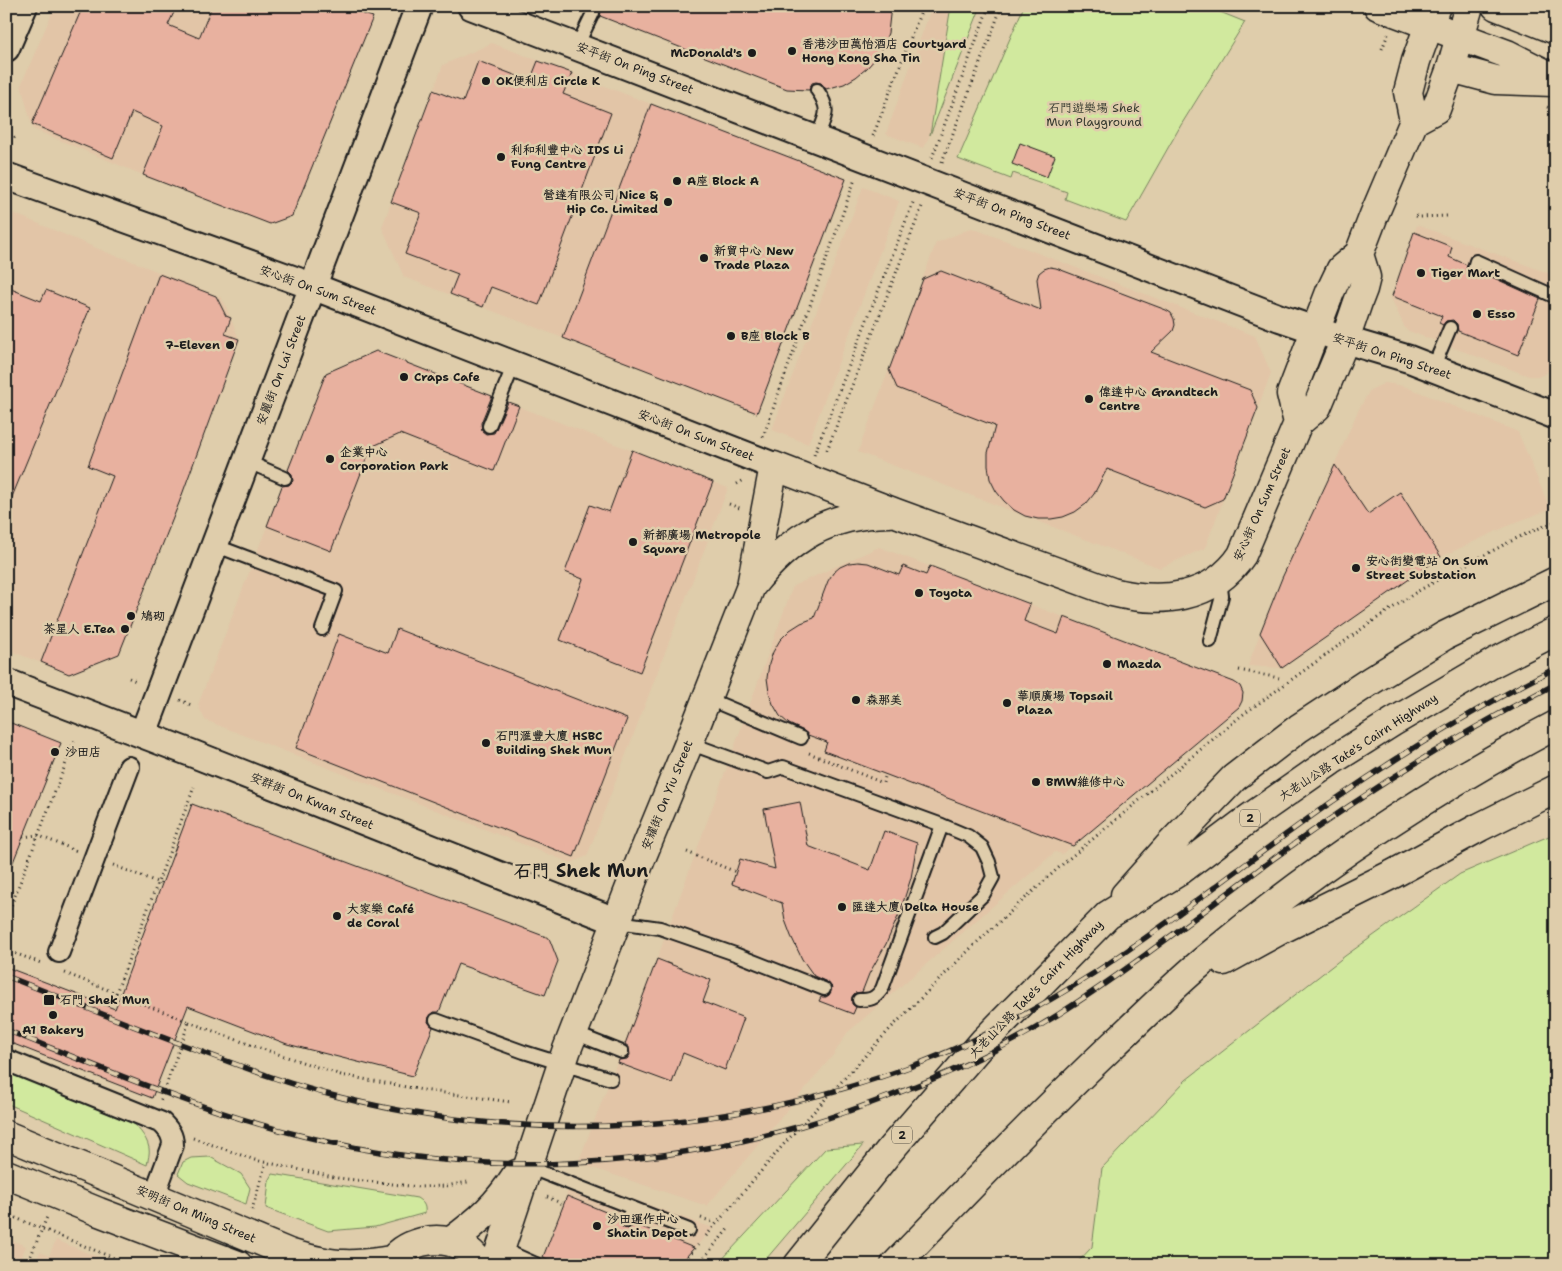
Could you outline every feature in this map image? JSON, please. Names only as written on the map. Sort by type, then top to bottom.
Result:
[{"type":"main road","points":[[1378,6],[1432,16],[1459,36],[1507,54],[1556,81]]},
{"type":"main road","points":[[1414,121],[1436,109],[1451,68],[1469,6]]},
{"type":"main road","points":[[1496,6],[1556,30]]},
{"type":"main road","points":[[1298,422],[1291,394],[1315,330],[1341,269],[1359,254],[1414,121],[1408,92],[1416,61],[1432,16]]},
{"type":"main road","points":[[1451,68],[1496,80],[1556,81]]},
{"type":"main road","name":"安心街 On Sum Street","points":[[774,466],[1112,592],[1148,599],[1176,596],[1203,588],[1220,580],[1235,566],[1242,555],[1298,422],[1317,407],[1364,289],[1366,277],[1359,254]]},
{"type":"main road","name":"安耀街 On Yiu Street","points":[[492,1259],[532,1156],[562,1064],[641,859],[751,586],[774,466]]},
{"type":"main road","name":"安耀街 On Yiu Street","points":[[751,586],[783,550],[810,532],[848,518],[872,513],[896,513]]},
{"type":"main road","points":[[1108,914],[1167,848],[1234,778],[1299,728],[1444,636],[1556,581]]},
{"type":"main road","name":"大老山公路 Tate's Cairn Highway","points":[[798,1265],[890,1150],[985,1040],[1108,914],[1178,872],[1259,811],[1331,761],[1466,678],[1556,631]]},
{"type":"main road","points":[[895,1265],[1056,1100],[1158,1002],[1207,958],[1349,849],[1430,796],[1556,725]]},
{"type":"main road","points":[[1158,1002],[1218,964],[1284,928],[1393,874],[1480,826],[1556,789]]},
{"type":"main road","name":"安明街 On Ming Street","points":[[6,1135],[289,1253],[311,1259],[343,1264],[390,1262],[406,1248],[422,1241],[436,1240],[450,1242],[492,1259]]},
{"type":"main road","name":"安耀街 On Yiu Street","points":[[450,1242],[492,1208],[532,1156]]},
{"type":"main road","points":[[6,1174],[238,1265]]},
{"type":"street","points":[[6,48],[24,6]]},
{"type":"street","name":"安麗街 On Lai Street","points":[[143,734],[419,6]]},
{"type":"street","name":"安平街 On Ping Street","points":[[471,6],[1315,330],[1433,368],[1556,416]]},
{"type":"street","name":"安心街 On Sum Street","points":[[7,175],[312,286],[774,466]]},
{"type":"street","name":"安群街 On Kwan Street","points":[[6,682],[143,734],[618,922]]},
{"type":"street","points":[[55,963],[129,767]]},
{"type":"street","points":[[6,1060],[154,1119],[170,1130],[173,1145],[154,1196]]},
{"type":"lane","points":[[577,46],[593,13]]},
{"type":"lane","points":[[816,139],[827,114],[825,104],[817,90]]},
{"type":"lane","points":[[1474,268],[1476,261],[1556,297]]},
{"type":"lane","points":[[1433,368],[1450,328]]},
{"type":"lane","points":[[489,426],[514,364]]},
{"type":"lane","points":[[246,461],[285,478]]},
{"type":"lane","points":[[214,545],[336,591],[322,629]]},
{"type":"lane","points":[[1210,641],[1222,596],[1220,580]]},
{"type":"lane","points":[[706,698],[801,738]]},
{"type":"lane","points":[[689,743],[768,772],[783,767],[942,825],[968,836],[982,847],[993,877],[983,895],[943,933],[935,937]]},
{"type":"lane","points":[[858,1000],[870,1000],[877,996],[882,989],[942,825]]},
{"type":"lane","points":[[618,922],[660,928],[735,954],[824,989]]},
{"type":"lane","points":[[436,1020],[611,1079]]},
{"type":"lane","points":[[574,1033],[622,1052]]},
{"type":"lane","points":[[532,1156],[632,1208],[689,1230]]},
{"type":"lane","points":[[627,1221],[632,1208]]},
{"type":"lane","points":[[492,1259],[538,1265]]},
{"type":"path","points":[[764,434],[855,178],[865,157],[923,6]]},
{"type":"path","points":[[827,450],[927,181],[989,6]]},
{"type":"path","points":[[815,453],[927,181],[941,162],[1002,6]]},
{"type":"path","points":[[1382,50],[1389,31]]},
{"type":"path","points":[[6,144],[18,136]]},
{"type":"path","points":[[1416,216],[1447,216]]},
{"type":"path","points":[[729,504],[742,509]]},
{"type":"path","points":[[705,1236],[784,1144],[890,1029],[973,946],[1065,862],[1241,716],[1370,623],[1446,575],[1556,521]]},
{"type":"path","points":[[1239,670],[1278,678]]},
{"type":"path","points":[[6,919],[76,737]]},
{"type":"path","points":[[804,751],[884,783],[886,774]]},
{"type":"path","points":[[116,993],[194,787]]},
{"type":"path","points":[[687,852],[736,872]]},
{"type":"path","points":[[6,950],[55,963],[116,993],[189,1022],[341,1075],[423,1090],[510,1102]]},
{"type":"path","points":[[154,1119],[189,1022]]},
{"type":"path","points":[[173,1138],[184,1135],[255,1160],[338,1178],[419,1187],[446,1186],[468,1182]]},
{"type":"path","points":[[252,1210],[266,1162]]},
{"type":"path","points":[[547,1197],[563,1204]]},
{"type":"path","points":[[6,1214],[131,1265]]},
{"type":"path","points":[[27,1265],[48,1216]]},
{"type":"path","points":[[698,1265],[729,1228]]},
{"type":"path","points":[[682,1265],[700,1243]]},
{"type":"shaded area","points":[[55,6],[212,6],[143,175],[33,129],[21,85]]},
{"type":"shaded area","points":[[932,6],[951,6],[930,135],[923,148],[886,134]]},
{"type":"shaded area","name":"利和利豐中心 IDS Li Fung Centre","points":[[492,43],[651,104],[563,338],[404,277],[382,227],[443,65]]},
{"type":"shaded area","points":[[863,187],[899,201],[808,444],[772,430]]},
{"type":"shaded area","points":[[8,211],[220,297],[225,304],[239,339],[179,504],[119,654],[69,674],[6,649],[6,212]]},
{"type":"shaded area","name":"Esso","points":[[1417,225],[1556,276],[1556,356],[1545,374],[1529,376],[1406,330],[1391,298]]},
{"type":"shaded area","name":"偉達中心 Grandtech Centre","points":[[972,228],[1255,336],[1271,373],[1205,548],[1160,568],[858,452],[936,243]]},
{"type":"shaded area","points":[[376,351],[728,488],[587,856],[571,863],[205,720],[198,705],[326,373]]},
{"type":"shaded area","points":[[1385,383],[1404,386],[1518,432],[1550,509],[1514,523],[1441,557],[1282,668],[1248,666],[1260,633],[1358,411],[1370,390]]},
{"type":"shaded area","points":[[879,547],[1234,682],[1240,686],[1243,693],[1242,701],[1239,707],[1062,854],[1055,852],[847,1033],[834,1054],[707,1206],[578,1163],[657,959],[793,586]]},
{"type":"shaded area","name":"沙田運作中心 Shatin Depot","points":[[573,1178],[713,1228],[679,1265],[540,1265]]},
{"type":"shaded area","points":[[6,1238],[26,1246],[18,1265],[6,1265]]},
{"type":"shaded area","points":[[56,1240],[117,1265],[34,1265],[40,1252],[49,1256]]},
{"type":"green space","points":[[951,6],[981,6],[930,135]]},
{"type":"green space","name":"石門遊樂場 Shek Mun Playground","points":[[1024,6],[1205,6],[1245,22],[1181,125],[1126,222],[1065,199],[1067,192],[1013,173],[1011,179],[958,159]]},
{"type":"green space","points":[[1556,833],[1556,1265],[1075,1265],[1092,1247],[1102,1168],[1186,1080],[1345,956],[1460,874]]},
{"type":"green space","points":[[6,1069],[127,1118],[141,1132],[148,1144],[147,1165],[6,1103]]},
{"type":"green space","points":[[863,1145],[761,1265],[717,1265],[826,1148]]},
{"type":"green space","points":[[210,1157],[241,1174],[250,1188],[246,1204],[188,1182],[178,1174],[183,1162],[191,1158]]},
{"type":"green space","points":[[273,1174],[417,1198],[424,1204],[425,1213],[375,1227],[328,1231],[266,1208],[269,1181]]},
{"type":"building","points":[[83,6],[177,6],[168,25],[199,38],[212,6],[363,6],[360,13],[373,17],[292,216],[270,224],[143,175],[163,126],[132,112],[113,158],[32,124]]},
{"type":"building","name":"香港沙田萬怡酒店 Courtyard Hong Kong Sha Tin","points":[[597,6],[891,6],[888,33],[883,46],[867,68],[844,84],[826,89],[821,83],[816,82],[812,83],[809,90],[787,89],[600,16],[601,12]]},
{"type":"building","name":"利和利豐中心 IDS Li Fung Centre","points":[[478,61],[530,81],[538,61],[572,73],[563,94],[611,113],[539,305],[491,287],[483,307],[450,294],[458,274],[405,254],[421,213],[391,202],[433,90],[463,102]]},
{"type":"building","name":"新貿中心 New Trade Plaza","points":[[651,104],[846,179],[757,413],[563,338]]},
{"type":"building","points":[[1020,143],[1055,156],[1047,177],[1012,164]]},
{"type":"building","points":[[1414,232],[1452,247],[1449,257],[1467,265],[1466,270],[1471,276],[1476,276],[1481,272],[1540,299],[1518,355],[1458,331],[1457,324],[1453,320],[1446,321],[1443,325],[1439,323],[1442,316],[1392,296]]},
{"type":"building","name":"偉達中心 Grandtech Centre","points":[[1050,267],[1171,313],[1175,325],[1173,331],[1151,352],[1250,390],[1258,408],[1223,499],[1205,507],[1107,469],[1094,494],[1086,504],[1075,512],[1051,519],[1025,516],[1014,510],[1004,501],[990,479],[988,453],[995,426],[897,388],[889,370],[923,279],[941,271],[1041,310],[1037,279],[1039,273]]},
{"type":"building","points":[[159,274],[216,296],[226,316],[231,318],[225,334],[239,339],[179,503],[119,654],[69,674],[41,662],[113,476],[88,466]]},
{"type":"building","points":[[6,287],[41,301],[46,290],[90,308],[7,509]]},
{"type":"building","name":"企業中心 Corporation Park","points":[[376,351],[492,396],[481,423],[482,431],[486,434],[494,433],[508,402],[519,406],[494,471],[400,434],[371,447],[331,551],[267,526],[282,486],[289,485],[293,481],[292,474],[288,470],[326,373]]},
{"type":"building","name":"新都廣場 Metropole Square","points":[[632,450],[713,482],[640,672],[560,640],[583,579],[565,572],[590,505],[609,512]]},
{"type":"building","name":"安心街變電站 On Sum Street Substation","points":[[1335,465],[1368,514],[1400,492],[1441,557],[1282,668],[1260,633],[1282,578]]},
{"type":"building","name":"華順廣場 Topsail Plaza","points":[[849,563],[868,563],[899,575],[903,566],[926,575],[930,566],[1030,604],[1024,621],[1058,634],[1064,617],[1234,682],[1240,686],[1243,693],[1242,701],[1239,707],[1073,846],[824,751],[827,742],[808,735],[789,724],[780,716],[773,704],[767,678],[773,652],[780,640],[790,630],[814,618],[833,573]]},
{"type":"building","name":"石門滙豐大廈 HSBC Building Shek Mun","points":[[397,629],[627,719],[574,857],[296,748],[339,634],[388,653]]},
{"type":"building","points":[[6,721],[61,743],[7,877],[6,877]]},
{"type":"building","name":"匯達大廈 Delta House","points":[[800,802],[808,846],[870,870],[884,831],[917,843],[911,878],[900,912],[862,992],[855,993],[852,997],[852,1004],[856,1007],[853,1014],[819,1001],[821,997],[829,995],[832,987],[827,982],[814,976],[802,959],[785,920],[782,903],[732,884],[740,859],[775,869],[764,809]]},
{"type":"building","points":[[192,804],[549,938],[558,961],[545,995],[458,964],[439,1012],[434,1012],[429,1017],[428,1022],[433,1027],[413,1076],[287,1044],[188,1006],[152,1098],[6,1041],[6,967],[115,1009]]},
{"type":"building","points":[[657,959],[711,980],[703,1002],[744,1018],[725,1070],[683,1053],[672,1083],[618,1063],[619,1060],[627,1059],[630,1055],[629,1047],[625,1044]]},
{"type":"building","name":"沙田運作中心 Shatin Depot","points":[[567,1196],[620,1218],[619,1223],[624,1228],[629,1229],[635,1224],[694,1248],[679,1265],[561,1265],[543,1257]]},
{"type":"railway","points":[[6,976],[149,1032],[269,1076],[343,1098],[415,1113],[488,1123],[561,1126],[634,1125],[707,1117],[779,1105],[850,1087],[920,1063],[987,1034],[1031,1011],[1125,952],[1305,820],[1389,764],[1471,713],[1556,668]]},
{"type":"railway","points":[[6,1030],[190,1102],[265,1126],[364,1149],[427,1158],[490,1163],[553,1164],[616,1160],[678,1153],[740,1141],[812,1123],[912,1088],[1018,1038],[1059,1014],[1114,977],[1341,811],[1447,744],[1556,684]]},
{"type":"place","name":"香港沙田萬怡酒店 Courtyard Hong Kong Sha Tin","points":[[792,51]]},
{"type":"place","name":"McDonald's","points":[[752,53]]},
{"type":"place","name":"OK便利店 Circle K","points":[[486,81]]},
{"type":"place","name":"利和利豐中心 IDS Li Fung Centre","points":[[501,157]]},
{"type":"place","name":"A座 Block A","points":[[677,181]]},
{"type":"place","name":"營達有限公司 Nice & Hip Co. Limited","points":[[668,202]]},
{"type":"place","name":"新貿中心 New Trade Plaza","points":[[704,258]]},
{"type":"place","name":"Tiger Mart","points":[[1421,273]]},
{"type":"place","name":"Esso","points":[[1477,314]]},
{"type":"place","name":"B座 Block B","points":[[731,336]]},
{"type":"place","name":"7-Eleven","points":[[230,345]]},
{"type":"place","name":"Craps Cafe","points":[[404,377]]},
{"type":"place","name":"偉達中心 Grandtech Centre","points":[[1089,399]]},
{"type":"place","name":"企業中心 Corporation Park","points":[[330,459]]},
{"type":"place","name":"新都廣場 Metropole Square","points":[[633,542]]},
{"type":"place","name":"安心街變電站 On Sum Street Substation","points":[[1356,568]]},
{"type":"place","name":"Toyota","points":[[919,593]]},
{"type":"place","name":"鳩砌","points":[[131,616]]},
{"type":"place","name":"茶星人 E.Tea","points":[[125,629]]},
{"type":"place","name":"Mazda","points":[[1107,664]]},
{"type":"place","name":"森那美","points":[[856,700]]},
{"type":"place","name":"華順廣場 Topsail Plaza","points":[[1007,703]]},
{"type":"place","name":"石門滙豐大廈 HSBC Building Shek Mun","points":[[486,743]]},
{"type":"place","name":"沙田店","points":[[55,752]]},
{"type":"place","name":"BMW維修中心","points":[[1036,782]]},
{"type":"place","name":"匯達大廈 Delta House","points":[[842,907]]},
{"type":"place","name":"大家樂 Café de Coral","points":[[337,916]]},
{"type":"place","name":"石門 Shek Mun","points":[[49,1000]]},
{"type":"place","name":"A1 Bakery","points":[[53,1015]]},
{"type":"place","name":"沙田運作中心 Shatin Depot","points":[[597,1226]]},
{"type":"district","name":"石門 Shek Mun","points":[[581,871]]}]
